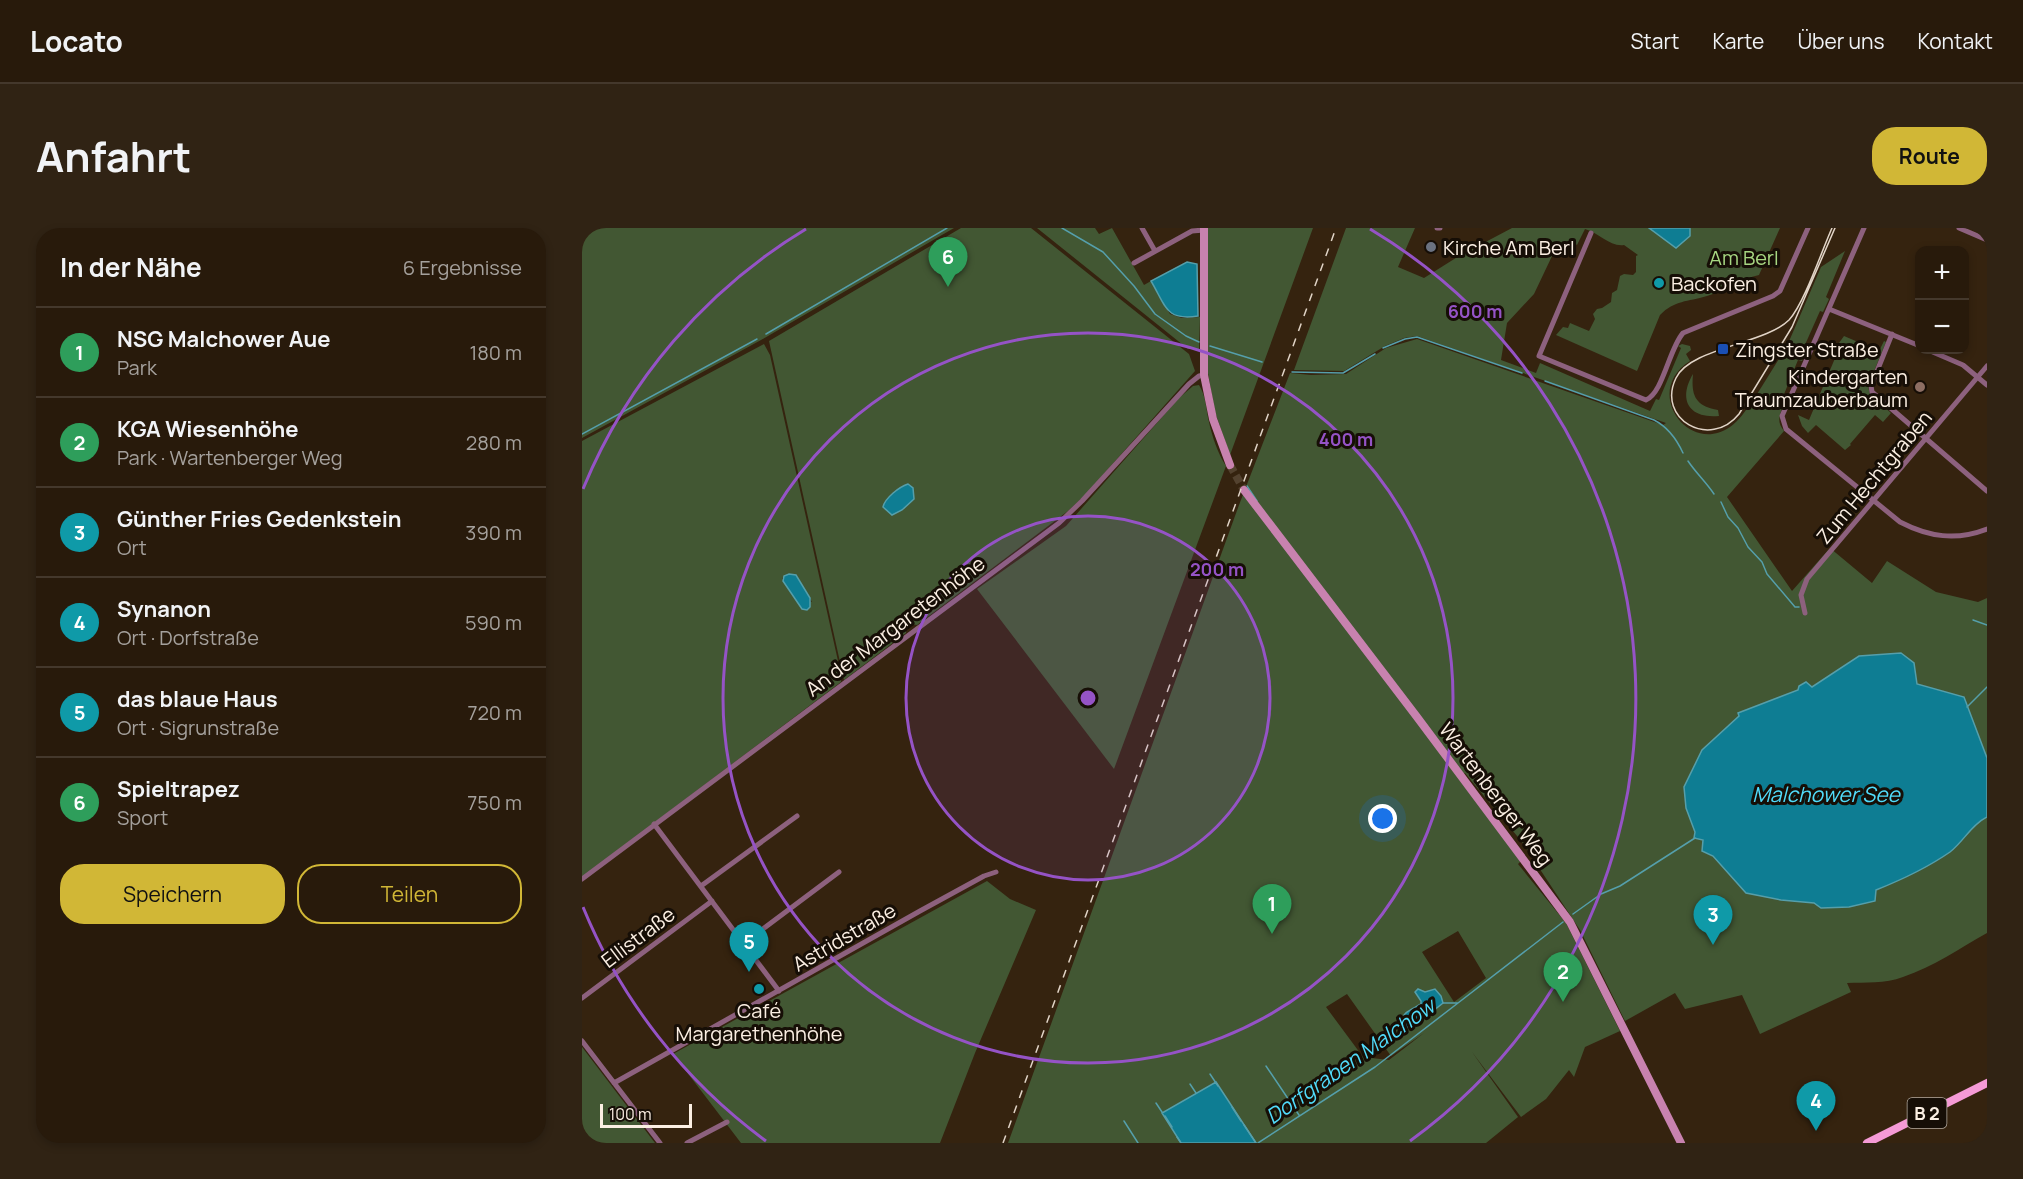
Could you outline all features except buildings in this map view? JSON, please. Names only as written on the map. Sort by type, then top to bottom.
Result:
[{"type":"main road","points":[[1204,229],[1204,375],[1213,419],[1230,465]]},
{"type":"main road","name":"Wartenberger Weg","points":[[1244,490],[1570,922],[1681,1143]]},
{"type":"main road","name":"B 2","points":[[1867,1143],[1987,1083]]},
{"type":"street","points":[[1142,228],[1155,251]]},
{"type":"street","points":[[1591,233],[1539,356],[1646,400],[1654,394],[1676,343],[1683,333],[1773,296],[1780,291],[1808,228]]},
{"type":"street","points":[[1864,228],[1782,416],[1786,429],[1900,522],[1929,534],[1957,536],[1987,529]]},
{"type":"street","points":[[1959,228],[1987,240]]},
{"type":"street","points":[[1134,263],[1192,231],[1204,229]]},
{"type":"street","points":[[1829,309],[1915,344]]},
{"type":"street","points":[[1892,334],[1871,389],[1987,492]]},
{"type":"street","points":[[1937,354],[1963,365],[1987,385]]},
{"type":"street","name":"Zum Hechtgraben","points":[[1805,613],[1801,594],[1807,579],[1987,366]]},
{"type":"street","name":"An der Margaretenhöhe","points":[[582,879],[1059,522],[1082,501],[1189,384],[1198,376],[1204,375]]},
{"type":"street","points":[[701,886],[797,816]]},
{"type":"street","points":[[654,824],[779,991]]},
{"type":"street","points":[[744,943],[839,872]]},
{"type":"street","name":"Astridstraße","points":[[614,1083],[920,911],[984,876],[996,872]]},
{"type":"street","name":"Ellistraße","points":[[582,998],[712,901]]},
{"type":"street","points":[[582,1041],[660,1143]]},
{"type":"street","points":[[687,1143],[727,1122]]},
{"type":"green space","points":[[582,228],[954,228],[761,340],[582,438]]},
{"type":"green space","points":[[961,228],[1031,228],[1189,354],[1195,371],[1085,495],[1068,511],[917,625],[911,624],[905,613],[898,616],[906,627],[906,633],[844,680],[769,341]]},
{"type":"green space","points":[[1037,228],[1095,228],[1099,234],[1112,228],[1144,285],[1151,281],[1170,314],[1182,318],[1200,317],[1199,349],[1188,349]]},
{"type":"green space","points":[[1208,228],[1313,228],[1230,455],[1215,412],[1207,368]]},
{"type":"green space","points":[[1346,228],[1415,228],[1398,267],[1424,278],[1459,256],[1512,228],[1780,228],[1759,275],[1714,294],[1676,304],[1660,315],[1637,371],[1556,335],[1563,327],[1568,328],[1570,323],[1589,331],[1595,319],[1593,314],[1597,309],[1611,302],[1612,293],[1617,290],[1620,276],[1633,275],[1636,272],[1636,256],[1638,255],[1624,245],[1609,242],[1585,229],[1577,245],[1574,243],[1553,254],[1534,294],[1507,323],[1501,360],[1536,373],[1540,363],[1650,411],[1656,399],[1659,400],[1681,348],[1678,346],[1682,344],[1690,346],[1691,350],[1686,354],[1690,361],[1676,374],[1670,388],[1670,403],[1676,416],[1686,427],[1699,433],[1714,434],[1733,425],[1752,402],[1771,410],[1754,399],[1787,346],[1821,267],[1845,251],[1826,297],[1829,299],[1823,312],[1820,311],[1800,356],[1803,358],[1802,361],[1798,360],[1780,404],[1783,405],[1779,421],[1784,431],[1727,497],[1792,591],[1830,548],[1872,583],[1887,561],[1936,592],[1978,602],[1987,598],[1987,933],[1936,963],[1903,977],[1882,982],[1847,983],[1851,992],[1760,1034],[1742,995],[1685,1009],[1675,993],[1625,1021],[1580,930],[1522,842],[1465,773],[1458,778],[1521,861],[1518,864],[1566,923],[1620,1031],[1585,1047],[1574,1077],[1569,1070],[1546,1099],[1521,1117],[1472,1052],[1518,1117],[1486,1143],[1008,1143],[1239,505],[1290,373],[1346,374],[1386,348],[1417,339],[1663,425],[1666,423],[1417,336],[1404,338],[1385,346],[1344,371],[1294,370]],"holes":[[[1458,931],[1486,978],[1454,1002],[1422,952]],[[1347,994],[1391,1056],[1424,1033],[1389,1060],[1363,1057],[1326,1007]]]},
{"type":"green space","points":[[1844,336],[1879,351],[1884,341],[1886,342],[1868,386],[1870,394],[1891,413],[1883,422],[1875,415],[1845,450],[1816,425],[1808,433],[1802,426],[1798,415],[1809,420],[1841,344],[1839,343]]},
{"type":"green space","points":[[764,344],[770,355],[841,682],[582,877],[582,441]],"holes":[[[796,575],[812,602],[793,596],[782,578]]]},
{"type":"green space","points":[[1693,374],[1696,398],[1704,406],[1718,410],[1719,416],[1700,414],[1689,406],[1686,392]]},
{"type":"green space","points":[[1199,385],[1214,439],[1226,466],[1114,769],[977,589],[1066,526],[1179,398],[1193,386]]},
{"type":"green space","points":[[987,881],[1010,899],[1036,910],[975,1053],[940,1143],[741,1143],[673,1054]]},
{"type":"green space","points":[[582,1047],[655,1143],[582,1143]]},
{"type":"water","name":"Am Berl","points":[[1649,228],[1690,228],[1690,236],[1676,248]]},
{"type":"water","points":[[1187,262],[1197,264],[1198,316],[1187,317],[1173,314],[1164,304],[1151,281]]},
{"type":"water","points":[[908,484],[913,488],[914,499],[902,510],[892,515],[883,507],[886,500]]},
{"type":"water","points":[[796,575],[810,598],[810,607],[807,610],[802,609],[783,581],[784,576]]},
{"type":"water","name":"Malchower See","points":[[1901,653],[1914,663],[1917,684],[1964,697],[1987,758],[1987,817],[1976,824],[1955,848],[1941,858],[1876,890],[1875,901],[1849,907],[1821,908],[1814,903],[1781,900],[1746,893],[1713,856],[1702,851],[1703,840],[1694,838],[1695,832],[1686,808],[1684,787],[1702,750],[1739,716],[1738,713],[1798,690],[1799,686],[1806,682],[1812,687],[1859,656]]},
{"type":"water","points":[[1418,989],[1425,992],[1435,989],[1443,1003],[1413,1027],[1406,1027],[1402,1023],[1403,1016],[1421,1004],[1415,992]]},
{"type":"water","points":[[1216,1082],[1256,1143],[1181,1143],[1162,1113]]},
{"type":"waterway","points":[[766,334],[947,228]]},
{"type":"waterway","points":[[1062,228],[1103,252],[1134,286],[1155,314],[1186,336],[1199,342]]},
{"type":"waterway","points":[[1383,348],[1417,337],[1522,373]]},
{"type":"waterway","points":[[582,434],[757,339]]},
{"type":"waterway","points":[[1210,346],[1262,362]]},
{"type":"waterway","points":[[1292,372],[1343,373],[1375,354]]},
{"type":"waterway","points":[[1545,381],[1654,420],[1672,434],[1683,453]]},
{"type":"waterway","points":[[1688,461],[1714,494]]},
{"type":"waterway","points":[[1247,486],[1257,501]]},
{"type":"waterway","points":[[1721,502],[1748,547],[1762,562],[1767,574],[1795,607],[1799,607]]},
{"type":"waterway","name":"Zum Hechtgraben","points":[[1973,620],[1987,625]]},
{"type":"waterway","points":[[1967,707],[1987,687]]},
{"type":"waterway","name":"Dorfgraben Malchow","points":[[1573,914],[1601,894],[1620,886],[1695,838]]},
{"type":"waterway","name":"Dorfgraben Malchow","points":[[1443,1003],[1458,1003],[1563,922]]},
{"type":"waterway","name":"Dorfgraben Malchow","points":[[1258,1143],[1375,1067],[1458,1003]]},
{"type":"waterway","points":[[1266,1066],[1299,1115]]},
{"type":"waterway","points":[[1210,1074],[1218,1086]]},
{"type":"waterway","points":[[1190,1084],[1196,1093]]},
{"type":"waterway","points":[[1156,1103],[1162,1112]]},
{"type":"waterway","points":[[1232,1107],[1241,1121]]},
{"type":"waterway","points":[[1165,1116],[1172,1127]]},
{"type":"waterway","points":[[1124,1121],[1138,1143]]},
{"type":"waterway","points":[[1244,1125],[1256,1143]]},
{"type":"waterway","points":[[1177,1137],[1181,1143]]},
{"type":"tunnel","points":[[1230,465],[1244,490]]},
{"type":"tram line","points":[[1832,228],[1807,290],[1789,320],[1763,335],[1696,360],[1684,368],[1676,378],[1672,393],[1673,406],[1679,417],[1689,425],[1701,429],[1714,429],[1727,424],[1739,414],[1792,327],[1835,228]]},
{"type":"railway","points":[[1003,1143],[1336,228]]},
{"type":"place","name":"Kirche Am Berl","points":[[1431,247]]},
{"type":"place","name":"Backofen","points":[[1659,283]]},
{"type":"place","name":"Spieltrapez","points":[[948,287]]},
{"type":"place","name":"Zingster Straße","points":[[1723,349]]},
{"type":"place","name":"Kindergarten Traumzauberbaum","points":[[1920,387]]},
{"type":"place","name":"NSG Malchower Aue","points":[[1272,934]]},
{"type":"place","name":"Günther Fries Gedenkstein","points":[[1713,945]]},
{"type":"place","name":"das blaue Haus","points":[[749,972]]},
{"type":"place","name":"Café Margarethenhöhe","points":[[759,989]]},
{"type":"place","name":"KGA Wiesenhöhe","points":[[1563,1002]]},
{"type":"place","name":"Synanon","points":[[1816,1131]]}]
